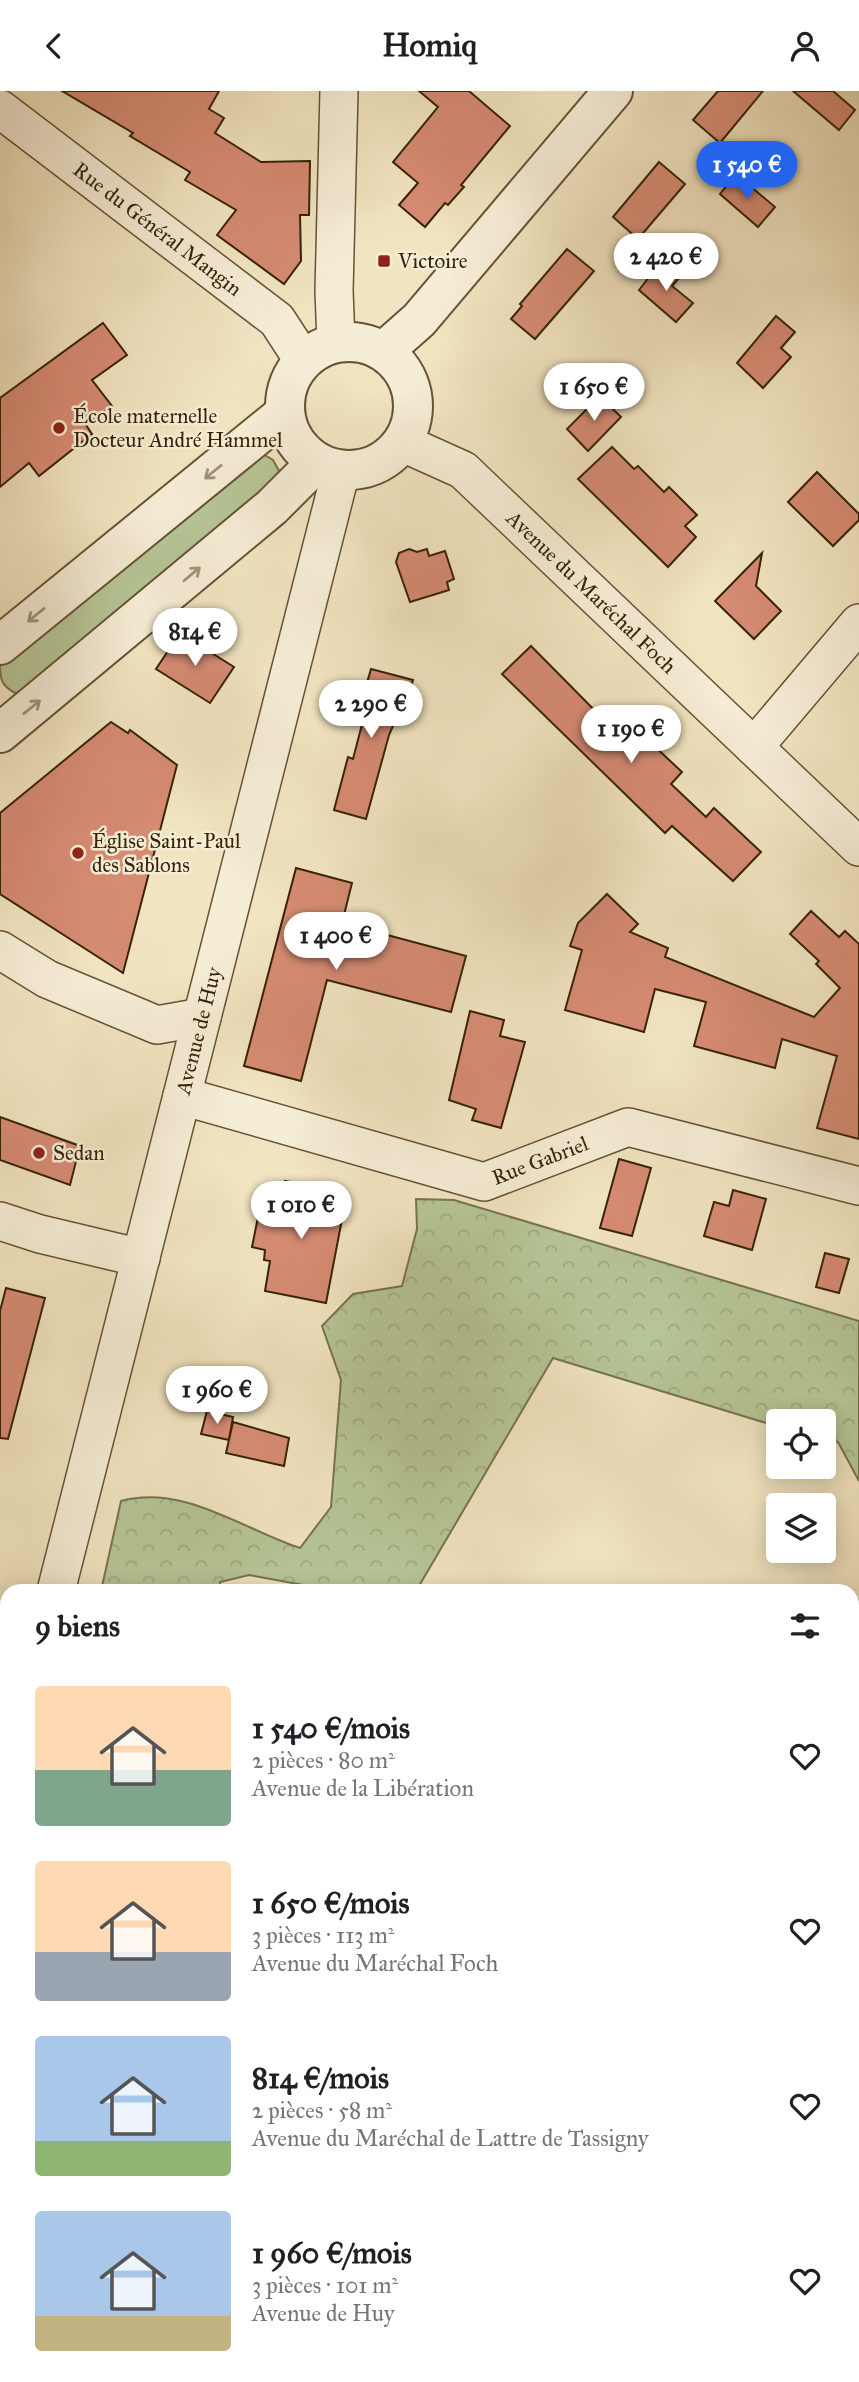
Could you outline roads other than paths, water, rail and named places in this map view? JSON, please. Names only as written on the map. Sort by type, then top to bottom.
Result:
[{"type":"street","points":[[337,342],[334,291],[339,91]]},
{"type":"street","points":[[385,350],[419,320],[613,91]]},
{"type":"street","name":"Rue du Général Mangin","points":[[0,109],[277,320],[303,360]]},
{"type":"street","points":[[361,341],[385,350],[403,369],[414,393],[413,419],[403,443],[386,460],[365,469],[329,466],[295,441],[285,413],[286,390],[303,360],[318,349],[337,342],[361,341]]},
{"type":"street","points":[[0,645],[285,413]]},
{"type":"street","name":"Avenue du Maréchal Foch","points":[[403,443],[463,470],[859,847]]},
{"type":"street","points":[[0,733],[272,507],[329,466]]},
{"type":"street","name":"Avenue de Huy","points":[[58,1584],[202,1017],[329,466]]},
{"type":"street","points":[[754,747],[859,623]]},
{"type":"street","points":[[0,950],[47,979],[157,1025],[202,1017]]},
{"type":"street","name":"Rue Gabriel","points":[[182,1096],[484,1182],[628,1127],[859,1186]]},
{"type":"street","points":[[0,1221],[40,1234],[141,1258]]},
{"type":"place","name":"Victoire","points":[[384,261]]},
{"type":"place","name":"École maternelle Docteur André Hammel","points":[[59,428]]},
{"type":"place","name":"Église Saint-Paul des Sablons","points":[[78,853]]},
{"type":"place","name":"Sedan","points":[[39,1153]]}]
